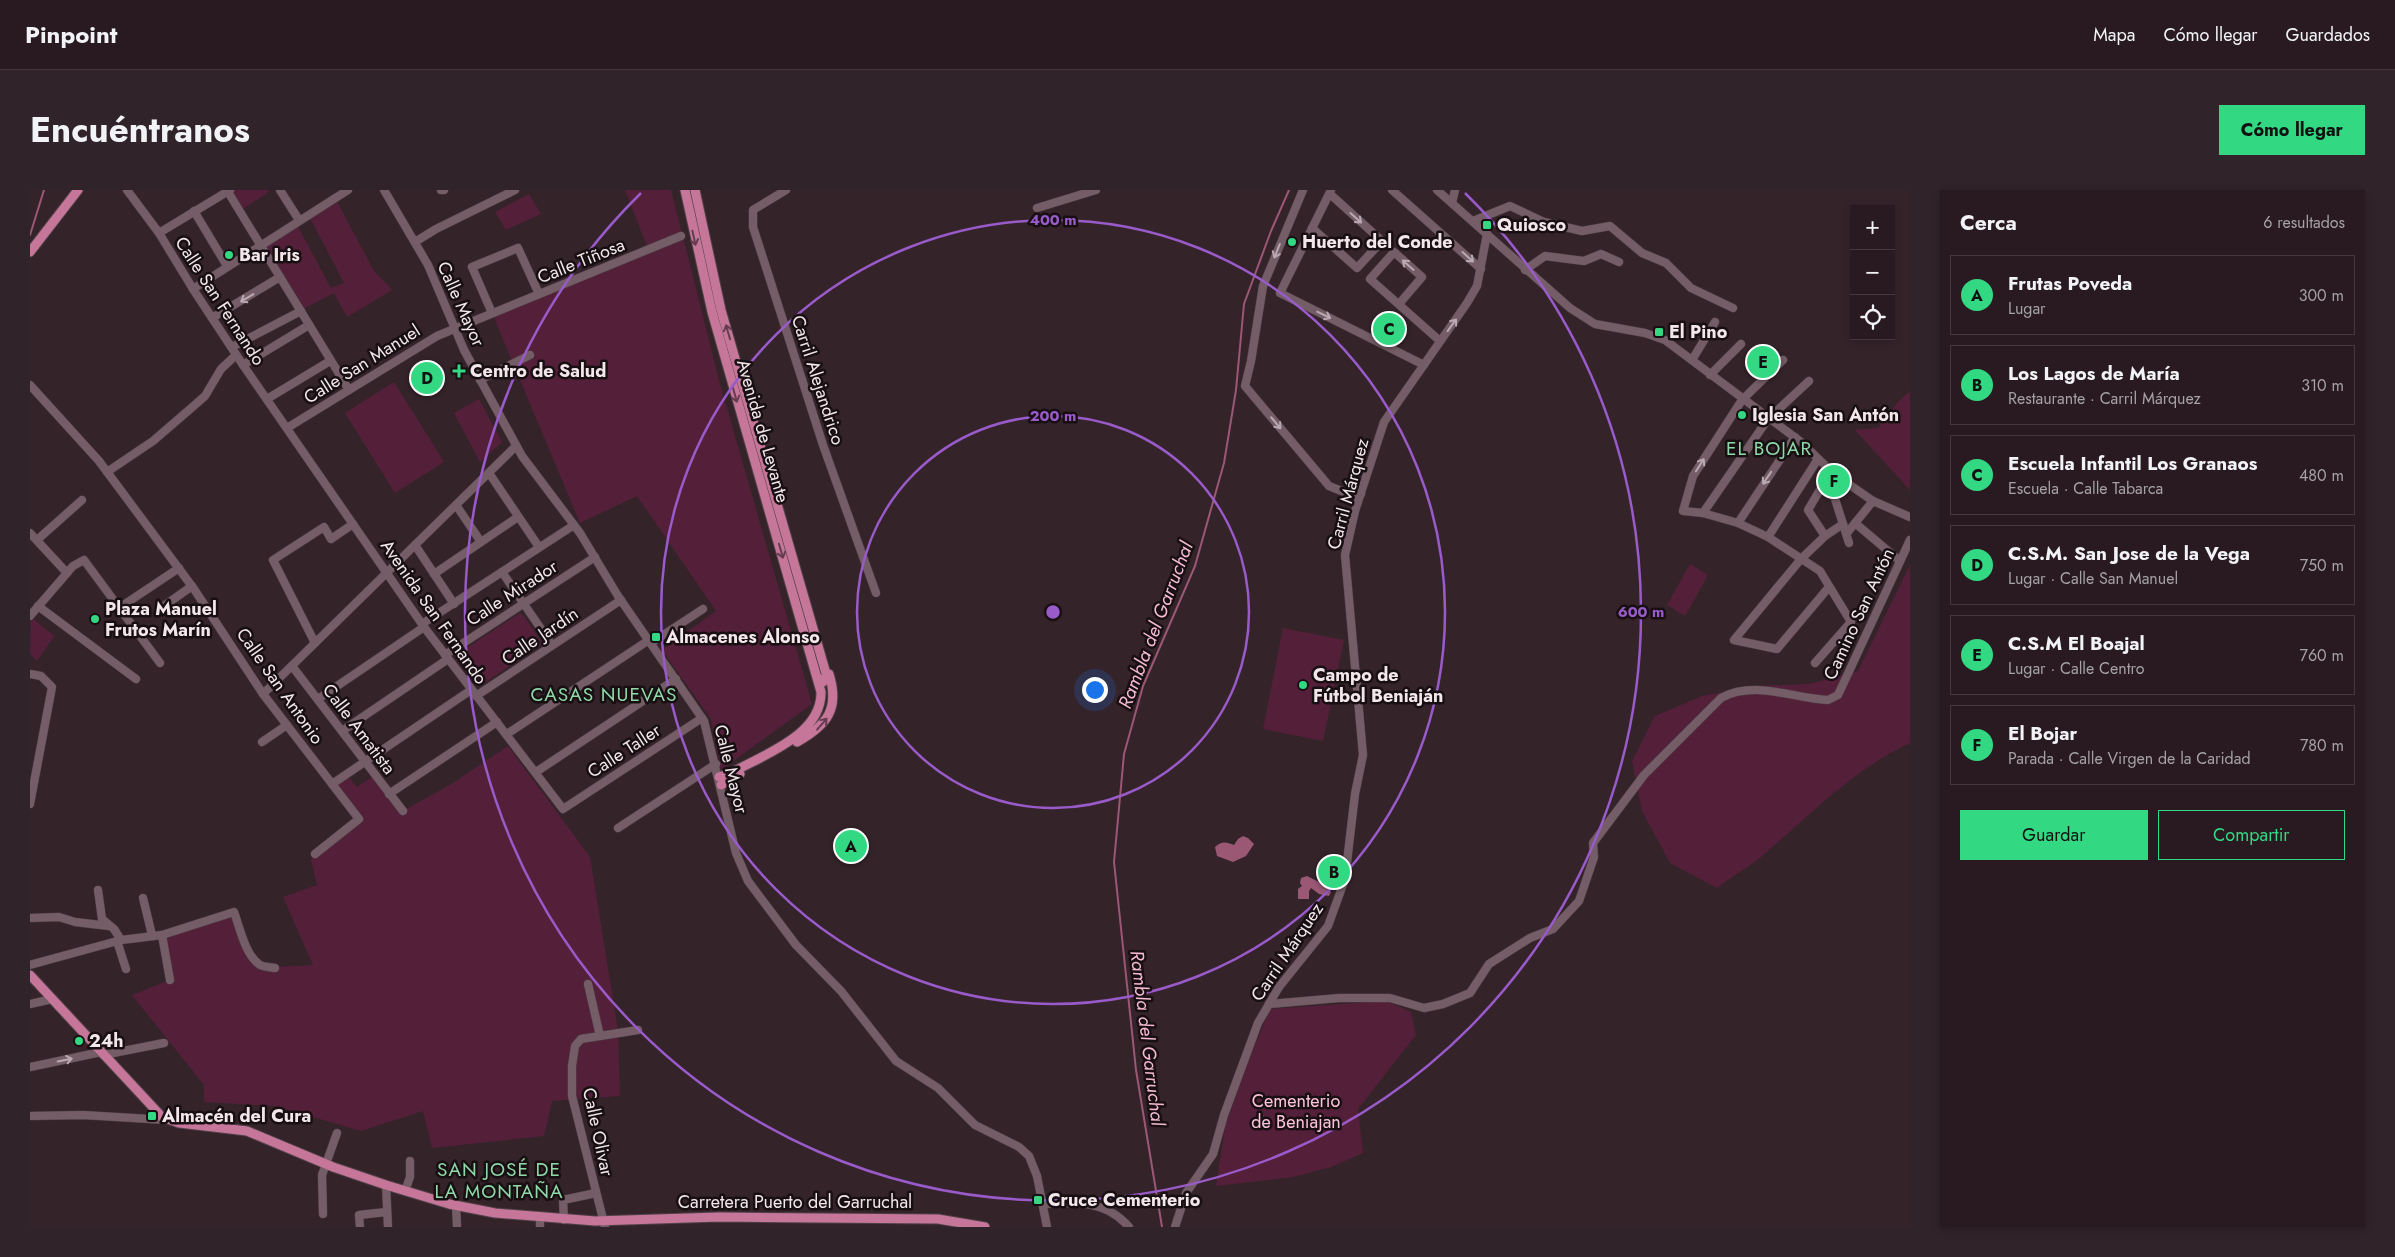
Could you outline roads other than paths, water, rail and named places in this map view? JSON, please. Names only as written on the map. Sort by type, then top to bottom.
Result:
[{"type":"main road","points":[[30,252],[78,190]]},
{"type":"main road","name":"Avenida de Levante","points":[[685,190],[712,312],[821,692],[819,705],[807,727],[796,736],[720,781]]},
{"type":"main road","name":"Avenida de Levante","points":[[695,190],[721,310],[828,677],[823,682],[818,678]]},
{"type":"main road","name":"Avenida de Levante","points":[[720,781],[810,734],[825,722],[831,709],[834,694],[819,648]]},
{"type":"main road","points":[[30,975],[158,1115],[166,1120]]},
{"type":"main road","name":"Carretera Puerto del Garruchal","points":[[166,1120],[247,1131],[325,1164],[405,1191],[456,1206],[540,1222],[564,1220],[605,1224],[719,1217],[938,1223],[985,1227]]},
{"type":"street","name":"Calle San Fernando","points":[[127,190],[159,232],[236,355],[287,428]]},
{"type":"street","points":[[280,190],[299,220]]},
{"type":"street","points":[[193,289],[348,190]]},
{"type":"street","name":"Calle Mayor","points":[[385,190],[431,272],[454,329],[516,446],[530,468],[596,556],[621,600],[702,718],[716,764],[733,842],[742,869],[770,912],[796,945],[841,991],[896,1061],[938,1088],[975,1125],[1024,1151],[1036,1170],[1047,1227]]},
{"type":"street","points":[[415,242],[436,228],[505,192],[515,190]]},
{"type":"street","name":"Carril Alejandrico","points":[[786,190],[753,210],[753,227],[823,445],[876,593]]},
{"type":"street","points":[[1037,208],[1096,190]]},
{"type":"street","points":[[1303,190],[1263,286],[1245,386],[1329,486],[1344,492],[1361,494]]},
{"type":"street","points":[[1436,190],[1488,234],[1560,301],[1590,321],[1606,327],[1658,337],[1795,437],[1834,474],[1873,501],[1910,517]]},
{"type":"street","points":[[1452,203],[1455,190]]},
{"type":"street","points":[[159,232],[229,191],[349,390]]},
{"type":"street","points":[[1396,191],[1481,269]]},
{"type":"street","points":[[1312,228],[1357,268],[1382,242],[1330,192],[1312,228],[1280,293],[1424,365]]},
{"type":"street","points":[[1473,222],[1510,206],[1544,222],[1582,231],[1610,226],[1642,253],[1666,263],[1690,288],[1733,308]]},
{"type":"street","points":[[194,212],[227,266]]},
{"type":"street","name":"Carril Márquez","points":[[1175,1227],[1186,1192],[1213,1154],[1224,1115],[1258,1023],[1279,987],[1328,926],[1345,879],[1355,794],[1363,755],[1345,555],[1361,494],[1384,422],[1403,391],[1424,365],[1477,286],[1488,234]]},
{"type":"street","name":"Calle Tiñosa","points":[[454,329],[681,236]]},
{"type":"street","points":[[492,313],[472,267],[518,248],[539,294]]},
{"type":"street","points":[[1399,304],[1422,277],[1394,252],[1370,279],[1440,341]]},
{"type":"street","points":[[1525,270],[1546,256],[1584,261],[1601,254],[1619,262]]},
{"type":"street","points":[[212,318],[280,277]]},
{"type":"street","points":[[232,348],[301,311]]},
{"type":"street","points":[[1692,360],[1714,322]]},
{"type":"street","points":[[243,365],[309,325]]},
{"type":"street","name":"Calle San Manuel","points":[[287,428],[429,340],[454,329]]},
{"type":"street","points":[[1710,374],[1741,344]]},
{"type":"street","points":[[108,472],[152,441],[205,396],[221,369],[236,355]]},
{"type":"street","points":[[480,380],[530,355]]},
{"type":"street","points":[[268,399],[330,360]]},
{"type":"street","points":[[1783,360],[1742,400],[1693,476],[1683,511],[1738,523],[1768,536],[1820,571],[1850,622],[1815,663]]},
{"type":"street","points":[[1703,514],[1768,419],[1809,381]]},
{"type":"street","name":"Calle San Antonio","points":[[30,385],[108,472],[192,586],[263,694],[359,819],[315,854]]},
{"type":"street","name":"Avenida San Fernando","points":[[287,428],[423,626],[563,809]]},
{"type":"street","points":[[1738,523],[1795,437]]},
{"type":"street","points":[[263,694],[516,446]]},
{"type":"street","points":[[1768,536],[1818,459]]},
{"type":"street","points":[[489,472],[539,547]]},
{"type":"street","points":[[1825,536],[1808,510],[1821,488],[1830,482],[1834,474]]},
{"type":"street","points":[[1830,482],[1849,543]]},
{"type":"street","points":[[37,540],[82,500]]},
{"type":"street","points":[[1847,533],[1873,501]]},
{"type":"street","points":[[456,505],[481,542]]},
{"type":"street","points":[[434,574],[518,517]]},
{"type":"street","points":[[315,643],[273,560],[324,527],[331,539],[353,524]]},
{"type":"street","points":[[1829,587],[1777,649],[1734,640],[1801,559],[1825,536],[1843,524]]},
{"type":"street","points":[[1855,524],[1900,561]]},
{"type":"street","points":[[318,699],[454,604],[574,526]]},
{"type":"street","points":[[30,532],[67,573]]},
{"type":"street","name":"Camino San Antón","points":[[1269,1004],[1339,998],[1390,998],[1424,1008],[1444,1004],[1470,993],[1489,964],[1530,938],[1553,929],[1579,900],[1594,857],[1593,844],[1644,775],[1721,698],[1730,693],[1746,689],[1828,700],[1838,695],[1910,540]]},
{"type":"street","points":[[415,545],[454,604]]},
{"type":"street","name":"Calle Mirador","points":[[342,731],[446,657],[596,556]]},
{"type":"street","points":[[30,616],[67,573],[84,560],[160,663]]},
{"type":"street","points":[[119,608],[178,568]]},
{"type":"street","points":[[502,572],[552,645]]},
{"type":"street","points":[[164,606],[192,586]]},
{"type":"street","name":"Calle Jardín","points":[[332,784],[365,761],[621,600]]},
{"type":"street","points":[[38,606],[136,679]]},
{"type":"street","points":[[507,734],[703,609]]},
{"type":"street","name":"Calle Amatista","points":[[292,666],[403,812]]},
{"type":"street","points":[[30,674],[41,676],[52,687],[30,804]]},
{"type":"street","points":[[536,772],[676,679]]},
{"type":"street","name":"Calle Taller","points":[[563,809],[702,718]]},
{"type":"street","points":[[389,794],[497,722]]},
{"type":"street","points":[[262,742],[287,725]]},
{"type":"street","points":[[618,828],[716,764]]},
{"type":"street","points":[[98,890],[102,919],[114,929],[119,940],[126,969]]},
{"type":"street","points":[[143,898],[152,935]]},
{"type":"street","points":[[30,965],[119,940],[162,935],[234,912],[248,950],[254,960],[261,965],[275,968]]},
{"type":"street","points":[[30,917],[59,917],[75,922],[109,926]]},
{"type":"street","points":[[162,935],[170,980]]},
{"type":"street","points":[[588,984],[600,1036]]},
{"type":"street","points":[[30,1004],[52,1000]]},
{"type":"street","name":"Calle Olivar","points":[[605,1224],[572,1096],[575,1046],[581,1039],[638,1030]]},
{"type":"street","points":[[30,1067],[164,1043]]},
{"type":"street","points":[[30,1116],[83,1115],[166,1120]]},
{"type":"street","points":[[323,1214],[321,1179],[337,1133]]},
{"type":"street","points":[[405,1191],[410,1177],[410,1161]]},
{"type":"street","points":[[386,1185],[388,1227]]},
{"type":"street","points":[[564,1220],[564,1200],[596,1193]]},
{"type":"street","points":[[1042,1204],[1073,1202],[1092,1205],[1107,1209],[1121,1217],[1129,1227]]},
{"type":"street","points":[[456,1206],[457,1227]]},
{"type":"street","points":[[360,1227],[359,1215],[386,1212]]},
{"type":"waterway","points":[[30,235],[44,190]]},
{"type":"waterway","name":"Rambla del Garruchal","points":[[1162,1227],[1136,1070],[1114,862],[1124,754],[1143,686],[1195,566],[1224,463],[1236,390],[1244,304],[1271,231],[1289,190]]},
{"type":"place","name":"Quiosco","points":[[1487,225]]},
{"type":"place","name":"Huerto del Conde","points":[[1292,242]]},
{"type":"place","name":"Bar Iris","points":[[229,255]]},
{"type":"place","name":"Escuela Infantil Los Granaos","points":[[1389,329]]},
{"type":"place","name":"El Pino","points":[[1659,332]]},
{"type":"place","name":"C.S.M El Boajal","points":[[1763,362]]},
{"type":"place","name":"Centro de Salud","points":[[459,371]]},
{"type":"place","name":"C.S.M. San Jose de la Vega","points":[[427,378]]},
{"type":"place","name":"Iglesia San Antón","points":[[1742,415]]},
{"type":"place","name":"El Bojar","points":[[1834,481]]},
{"type":"place","name":"Plaza Manuel Frutos Marín","points":[[95,619]]},
{"type":"place","name":"Almacenes Alonso","points":[[656,637]]},
{"type":"place","name":"Campo de Fútbol Beniaján","points":[[1303,685]]},
{"type":"place","name":"Frutas Poveda","points":[[851,846]]},
{"type":"place","name":"Los Lagos de María","points":[[1334,872]]},
{"type":"place","name":"24h","points":[[79,1041]]},
{"type":"place","name":"Almacén del Cura","points":[[152,1116]]},
{"type":"place","name":"Cruce Cementerio","points":[[1038,1200]]},
{"type":"district","name":"EL BOJAR","points":[[1769,448]]},
{"type":"district","name":"CASAS NUEVAS","points":[[604,694]]},
{"type":"district","name":"SAN JOSÉ DE LA MONTAÑA","points":[[499,1180]]},
{"type":"park label","name":"Cementerio de Beniajan","points":[[1296,1111]]}]
